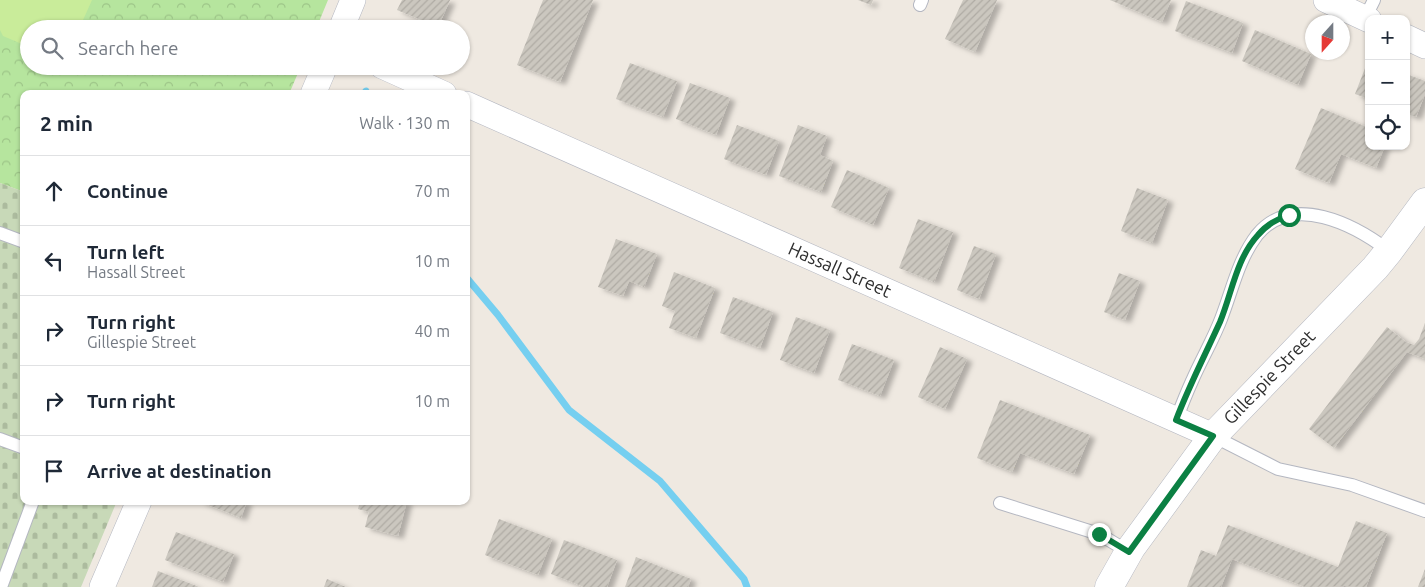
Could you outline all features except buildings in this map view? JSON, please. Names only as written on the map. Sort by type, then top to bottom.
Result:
[{"type":"street","points":[[345,20],[353,0]]},
{"type":"street","points":[[1326,0],[1369,13]]},
{"type":"street","points":[[1410,40],[1425,46]]},
{"type":"street","points":[[316,90],[321,75]]},
{"type":"street","points":[[402,75],[435,90]]},
{"type":"street","name":"Hassall Street","points":[[470,106],[1213,436]]},
{"type":"street","name":"Gillespie Street","points":[[1109,587],[1129,552],[1213,436],[1390,251],[1425,202]]},
{"type":"street","points":[[102,587],[137,505]]},
{"type":"lane","points":[[1176,420],[1191,381],[1220,321],[1240,264],[1257,235],[1272,221],[1289,215],[1305,214],[1325,217],[1350,226],[1371,237],[1390,251]]},
{"type":"lane","points":[[0,233],[20,240]]},
{"type":"lane","points":[[1213,436],[1278,469],[1352,485],[1425,510]]},
{"type":"lane","points":[[0,439],[20,446]]},
{"type":"lane","points":[[1000,503],[1099,534],[1129,552]]},
{"type":"lane","points":[[1,587],[32,505]]},
{"type":"green space","points":[[0,0],[328,0],[320,20],[20,20],[20,75],[297,75],[291,90],[20,90],[20,190],[0,183]]},
{"type":"green space","points":[[0,0],[92,0],[83,20],[20,20],[20,43],[3,36],[0,30]]},
{"type":"green space","points":[[0,183],[20,190],[20,505],[115,505],[81,587],[0,587]]},
{"type":"waterway","points":[[470,282],[498,315],[569,410],[660,481],[744,579],[747,587]]},
{"type":"route","points":[[1099,534],[1129,552],[1213,436],[1176,420],[1191,381],[1220,321],[1240,264],[1257,235],[1272,221],[1289,215]]}]
